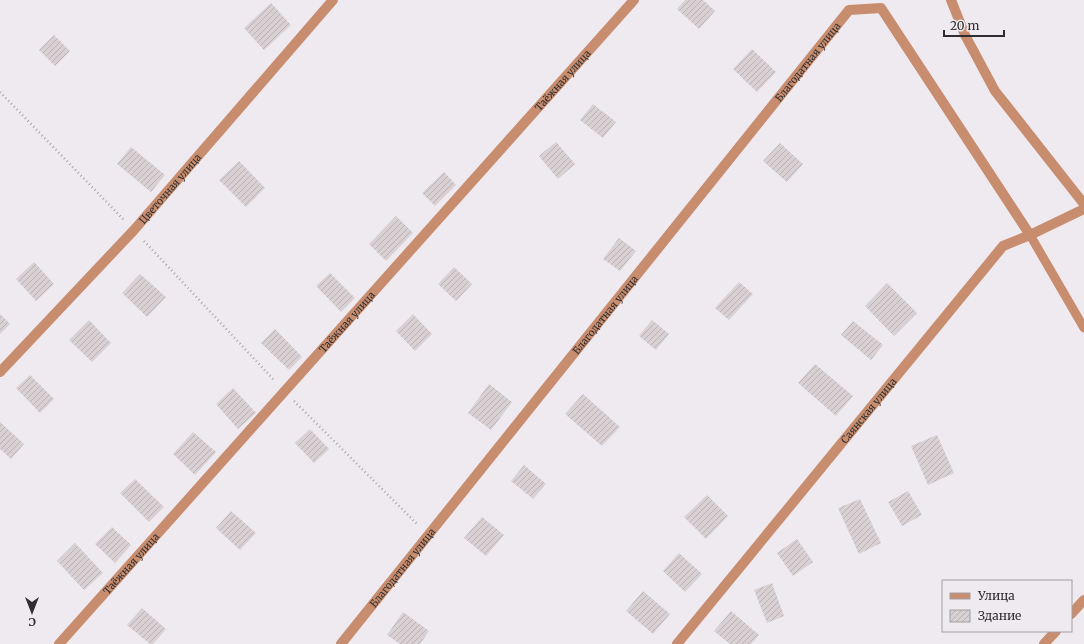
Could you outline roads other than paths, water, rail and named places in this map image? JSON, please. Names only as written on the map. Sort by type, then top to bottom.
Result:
[{"type":"street","name":"Цветочная улица","points":[[0,372],[134,230],[333,0]]},
{"type":"street","name":"Таёжная улица","points":[[59,644],[634,0]]},
{"type":"street","points":[[951,0],[964,35],[995,92],[1084,204]]},
{"type":"street","name":"Благодатная улица","points":[[341,644],[849,10],[881,8],[1030,235]]},
{"type":"street","name":"Саянская улица","points":[[677,644],[1003,246],[1030,235],[1084,209]]},
{"type":"street","points":[[1072,613],[1084,600]]},
{"type":"street","points":[[1044,644],[1055,632]]},
{"type":"lane","points":[[1030,235],[1084,328]]}]
